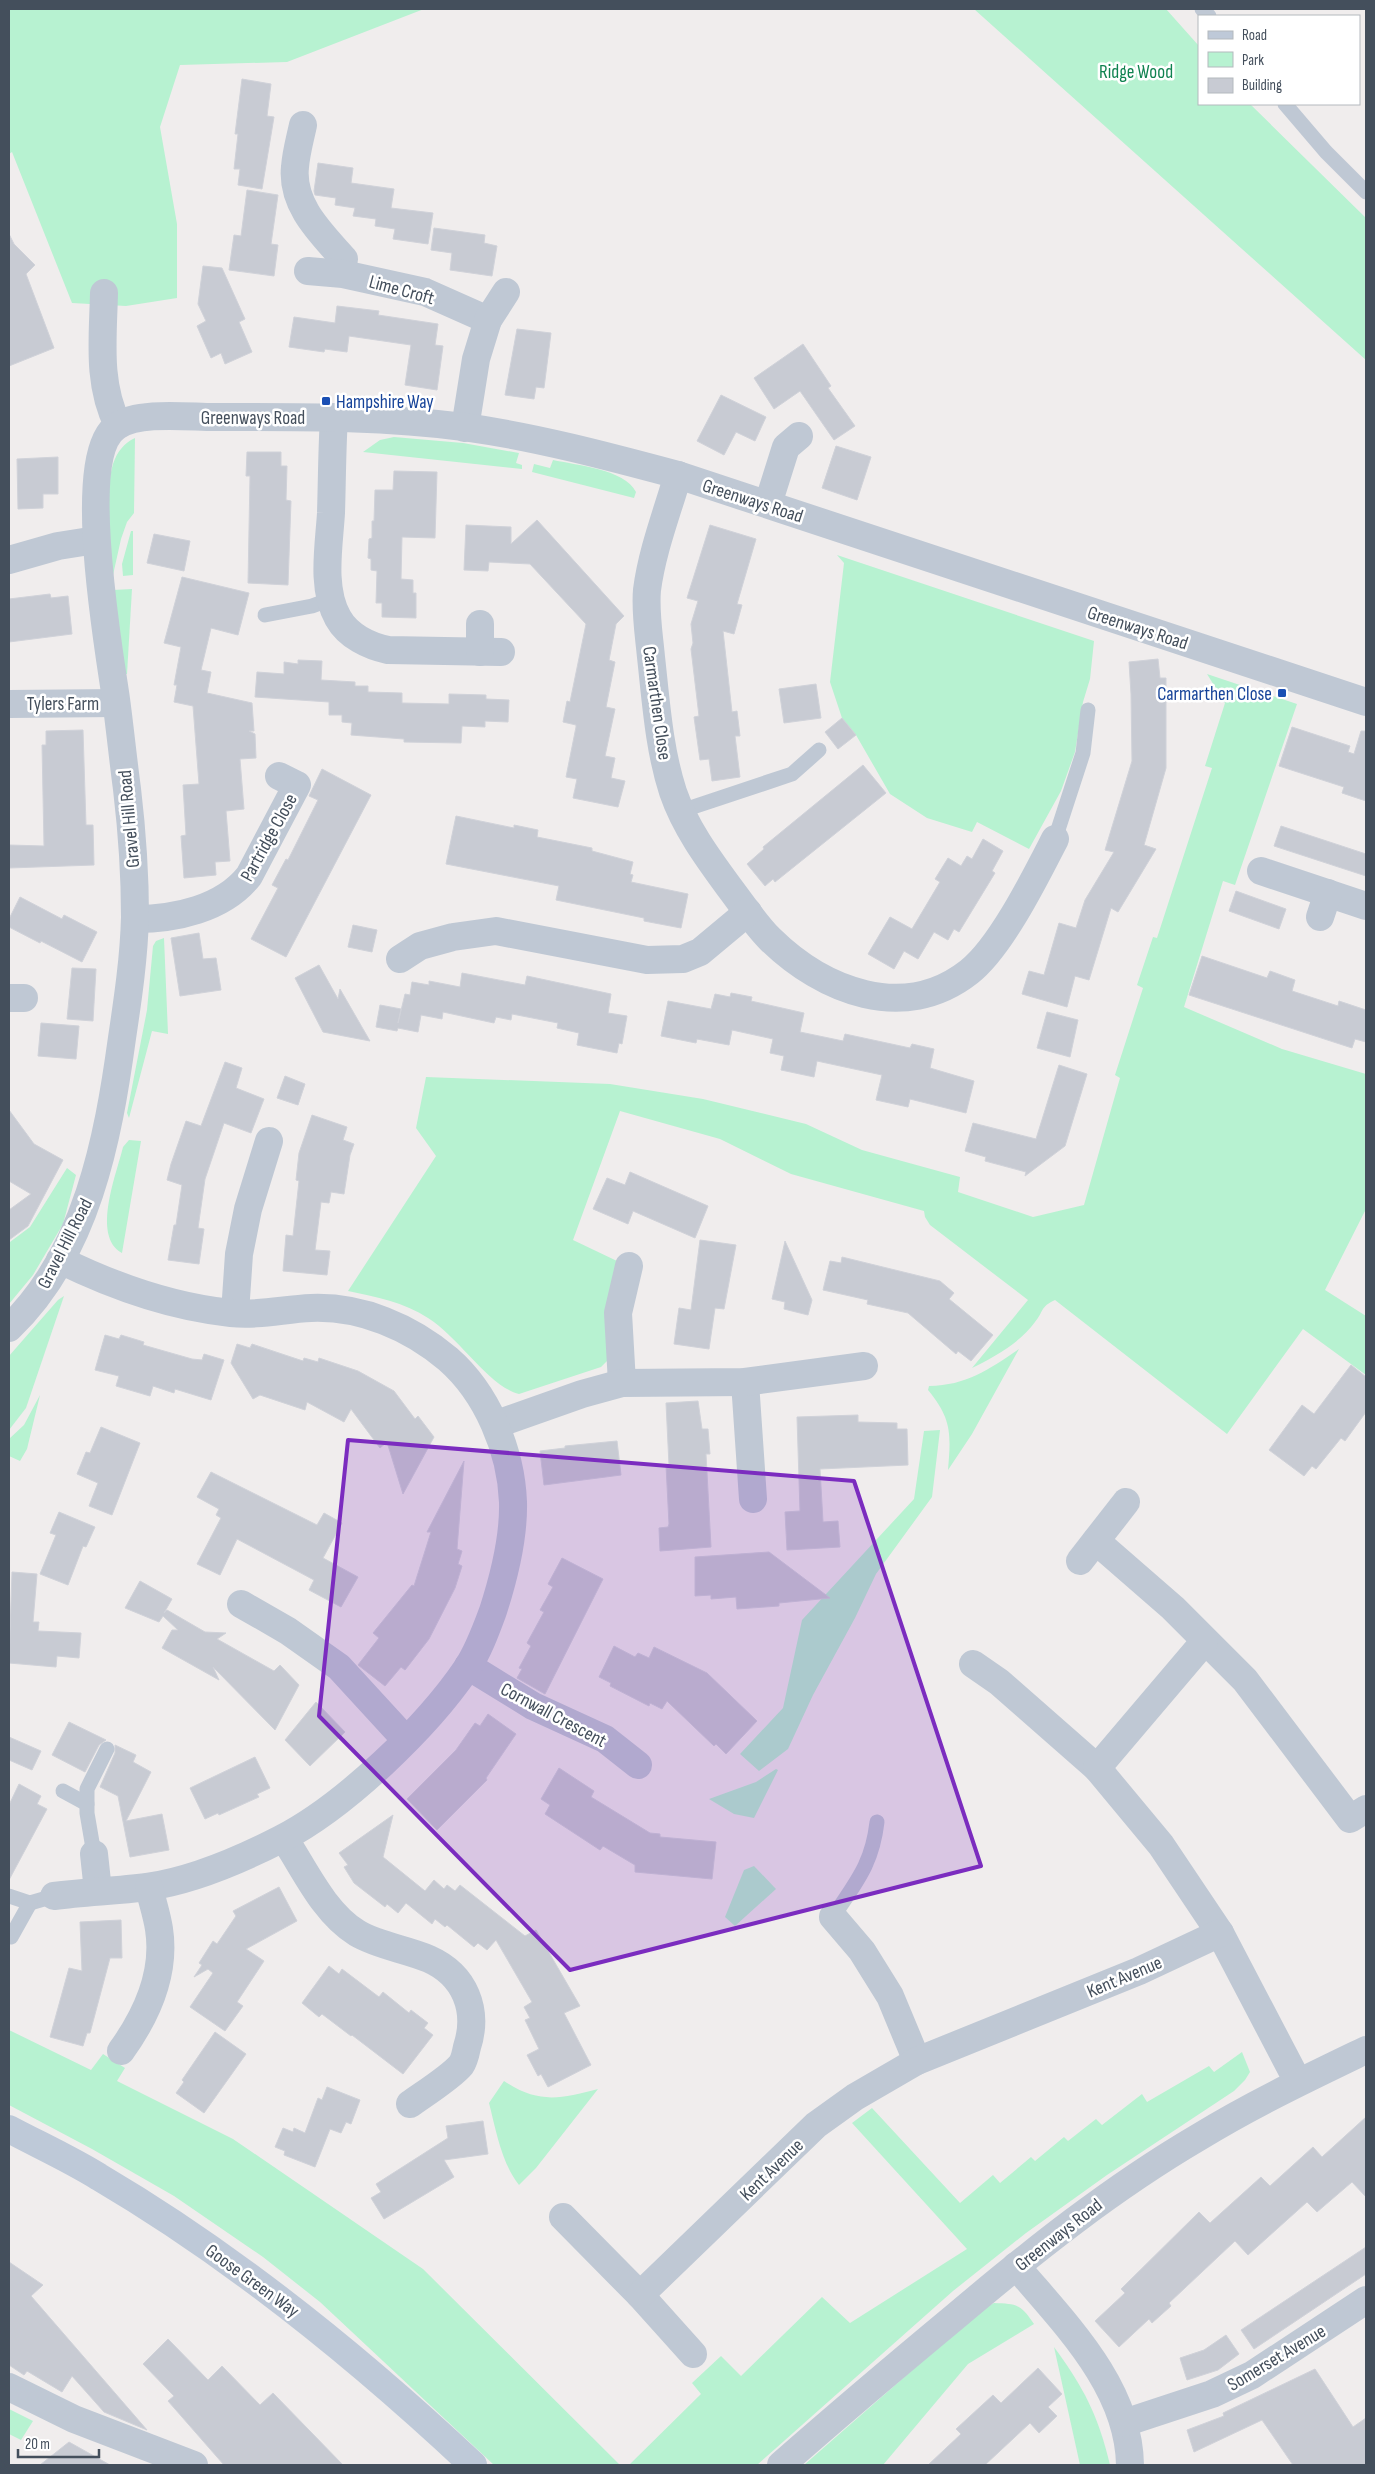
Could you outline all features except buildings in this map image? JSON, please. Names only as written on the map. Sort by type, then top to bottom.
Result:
[{"type":"main road","name":"Goose Green Way","points":[[9,2129],[99,2176],[191,2235],[300,2314],[403,2400],[473,2465]]},
{"type":"street","points":[[303,125],[295,167],[295,183],[300,200],[310,220],[344,260]]},
{"type":"street","name":"Lime Croft","points":[[308,272],[344,260],[488,320]]},
{"type":"street","points":[[465,428],[476,359],[488,320],[506,292]]},
{"type":"street","points":[[104,293],[103,378],[110,409],[118,425]]},
{"type":"street","points":[[334,417],[328,583],[331,599],[338,618],[348,630],[373,647],[388,650],[490,652],[480,624]]},
{"type":"street","name":"Greenways Road","points":[[118,425],[154,418],[334,417],[465,428],[572,447],[678,475],[1366,702]]},
{"type":"street","name":"Gravel Hill Road","points":[[9,1328],[41,1290],[60,1260],[77,1226],[94,1181],[118,1067],[130,984],[135,919],[128,795],[96,540],[98,464],[102,446],[109,433],[118,425]]},
{"type":"street","points":[[768,504],[786,448],[799,436]]},
{"type":"street","name":"Carmarthen Close","points":[[678,475],[651,569],[647,593],[656,699],[663,753],[673,792],[687,825],[708,859],[770,938],[808,969],[835,984],[862,995],[888,998],[914,996],[944,988],[969,972],[990,952],[1055,839]]},
{"type":"street","points":[[9,560],[58,546],[96,540]]},
{"type":"street","name":"Tylers Farm","points":[[9,704],[116,703]]},
{"type":"street","name":"Partridge Close","points":[[135,919],[214,905],[240,887],[249,876],[296,785],[279,776]]},
{"type":"street","points":[[1261,871],[1324,905],[1366,906]]},
{"type":"street","points":[[400,959],[428,944],[453,936],[496,931],[647,960],[683,959],[700,952],[748,912]]},
{"type":"street","points":[[235,1314],[239,1254],[259,1152]]},
{"type":"street","points":[[42,1900],[98,1891],[149,1887],[195,1874],[246,1856],[284,1838],[328,1808],[373,1772],[406,1740],[468,1666],[488,1623],[502,1586],[510,1544],[513,1501],[497,1424],[475,1388],[449,1360],[419,1338],[386,1322],[354,1311],[313,1308],[235,1314],[185,1306],[144,1294],[60,1260]]},
{"type":"street","points":[[622,1383],[618,1313],[629,1266]]},
{"type":"street","points":[[497,1424],[582,1394],[622,1383],[745,1382],[864,1366]]},
{"type":"street","points":[[745,1382],[753,1499]]},
{"type":"street","points":[[1126,1502],[1088,1551],[1173,1608],[1204,1642],[1245,1680],[1350,1819],[1366,1809]]},
{"type":"street","points":[[242,1604],[288,1630],[339,1667],[406,1740]]},
{"type":"street","points":[[1097,1768],[1204,1642]]},
{"type":"street","points":[[973,1664],[999,1682],[1097,1768],[1161,1845],[1220,1933],[1298,2082]]},
{"type":"street","name":"Cornwall Crescent","points":[[468,1666],[533,1706],[605,1739],[638,1765]]},
{"type":"street","points":[[284,1838],[330,1910],[342,1922],[357,1933],[376,1942],[430,1959],[453,1976],[464,1990],[471,2006],[471,2070],[410,2104]]},
{"type":"street","points":[[94,1854],[98,1891]]},
{"type":"street","points":[[121,2051],[140,2025],[153,1995],[159,1964],[159,1930],[149,1887]]},
{"type":"street","points":[[832,1917],[862,1951],[890,1996],[917,2061]]},
{"type":"street","name":"Kent Avenue","points":[[640,2295],[816,2125],[855,2097],[917,2061],[1139,1971],[1220,1933]]},
{"type":"street","name":"Greenways Road","points":[[781,2465],[847,2407],[1016,2266],[1108,2196],[1199,2137],[1298,2082],[1366,2050]]},
{"type":"street","points":[[563,2217],[640,2295],[693,2354]]},
{"type":"street","points":[[1016,2266],[1095,2364],[1109,2387],[1124,2423],[1130,2465]]},
{"type":"street","name":"Somerset Avenue","points":[[1124,2423],[1212,2394],[1252,2375],[1366,2300]]},
{"type":"street","points":[[9,2387],[74,2419],[194,2465]]},
{"type":"lane","points":[[1285,105],[1326,152],[1366,192]]},
{"type":"lane","points":[[265,615],[312,606],[331,599]]},
{"type":"lane","name":"Carmarthen Close","points":[[1055,839],[1083,753],[1088,710]]},
{"type":"lane","points":[[681,812],[792,774],[818,750]]},
{"type":"lane","points":[[94,1854],[87,1804],[87,1789],[107,1749]]},
{"type":"lane","points":[[63,1791],[87,1804]]},
{"type":"lane","points":[[832,1917],[869,1860],[875,1842],[877,1822]]},
{"type":"lane","points":[[9,1896],[42,1900]]},
{"type":"lane","points":[[12,1937],[42,1900]]},
{"type":"highlighted area","points":[[348,1440],[854,1481],[981,1866],[570,1970],[319,1716]]},
{"type":"green space","points":[[9,9],[424,9],[287,62],[180,65],[160,127],[177,224],[177,298],[126,306],[72,303],[12,152],[9,154]]},
{"type":"green space","name":"Ridge Wood","points":[[974,9],[1166,9],[1198,45],[1198,105],[1251,105],[1366,218],[1366,360]]},
{"type":"green space","points":[[394,437],[463,443],[519,453],[516,463],[522,465],[522,469],[363,452],[380,440]]},
{"type":"green space","points":[[135,438],[134,513],[127,522],[113,575],[111,576],[108,504],[110,476],[119,452],[127,442]]},
{"type":"green space","points":[[553,460],[611,473],[630,484],[636,492],[634,498],[532,472],[534,464],[550,468]]},
{"type":"green space","points":[[131,531],[133,531],[133,575],[123,576],[122,564]]},
{"type":"green space","points":[[837,555],[1094,641],[1090,679],[1083,702],[1075,752],[1061,791],[1029,849],[977,822],[972,832],[927,818],[890,794],[856,735],[842,718],[830,682],[844,563]]},
{"type":"green space","points":[[132,589],[127,674],[125,674],[113,590]]},
{"type":"green space","points":[[1207,674],[1297,704],[1235,885],[1223,881],[1184,1007],[1282,1049],[1366,1074],[1366,1209],[1325,1290],[1366,1316],[1366,1375],[1303,1329],[1227,1434],[1055,1300],[1044,1307],[1029,1330],[1014,1343],[972,1368],[1028,1300],[930,1225],[924,1211],[791,1174],[720,1139],[620,1111],[573,1240],[617,1261],[608,1360],[601,1367],[519,1394],[507,1389],[496,1381],[440,1326],[419,1312],[400,1304],[348,1291],[436,1156],[416,1128],[426,1077],[610,1084],[703,1099],[806,1124],[862,1150],[960,1177],[958,1192],[1033,1217],[1084,1205],[1120,1078],[1115,1075],[1143,988],[1137,985],[1153,937],[1157,938],[1212,768],[1205,766],[1225,703]]},
{"type":"green space","points":[[164,938],[168,1034],[152,1031],[129,1118],[127,1113],[147,1010],[153,946],[156,941]]},
{"type":"green space","points":[[129,1140],[141,1141],[122,1253],[113,1245],[108,1233],[107,1219],[116,1172],[123,1147]]},
{"type":"green space","points":[[67,1168],[76,1175],[63,1224],[33,1275],[9,1304],[9,1240],[10,1242],[30,1227]]},
{"type":"green space","points":[[64,1296],[26,1408],[9,1430],[9,1356],[58,1300]]},
{"type":"green space","points":[[1019,1349],[972,1434],[948,1470],[950,1446],[948,1427],[942,1410],[928,1390],[929,1386],[955,1383],[977,1375]]},
{"type":"green space","points":[[40,1395],[27,1449],[20,1461],[9,1456],[9,1439],[24,1425]]},
{"type":"green space","points":[[940,1430],[932,1497],[876,1574],[855,1618],[813,1695],[788,1749],[759,1771],[740,1754],[783,1708],[802,1620],[914,1499],[924,1431]]},
{"type":"green space","points":[[776,1769],[778,1770],[754,1818],[734,1814],[709,1799],[756,1782]]},
{"type":"green space","points":[[754,1866],[776,1889],[735,1926],[725,1917],[744,1870]]},
{"type":"green space","points":[[9,2030],[91,2070],[103,2054],[125,2068],[117,2081],[233,2139],[423,2269],[620,2465],[494,2465],[320,2302],[263,2257],[174,2196],[92,2149],[9,2105]]},
{"type":"green space","points":[[1242,2052],[1250,2072],[1234,2091],[1107,2175],[1026,2233],[953,2291],[757,2465],[629,2465],[701,2394],[692,2383],[721,2356],[741,2376],[822,2297],[850,2323],[967,2249],[852,2123],[872,2108],[960,2203],[993,2175],[1000,2183],[1031,2157],[1035,2161],[1064,2137],[1068,2141],[1096,2119],[1102,2125],[1142,2094],[1147,2102],[1209,2066],[1214,2072]]},
{"type":"green space","points":[[504,2081],[528,2093],[550,2097],[561,2097],[598,2089],[536,2168],[519,2185],[503,2156],[489,2103]]},
{"type":"green space","points":[[994,2303],[1018,2306],[1026,2312],[1034,2324],[968,2364],[883,2465],[804,2465],[982,2309]]},
{"type":"green space","points":[[1054,2347],[1074,2376],[1089,2403],[1110,2465],[1080,2465]]},
{"type":"green space","points":[[9,2409],[33,2421],[21,2440],[9,2434]]},
{"type":"place","name":"Hampshire Way","points":[[326,401]]},
{"type":"place","name":"Carmarthen Close","points":[[1282,693]]}]
